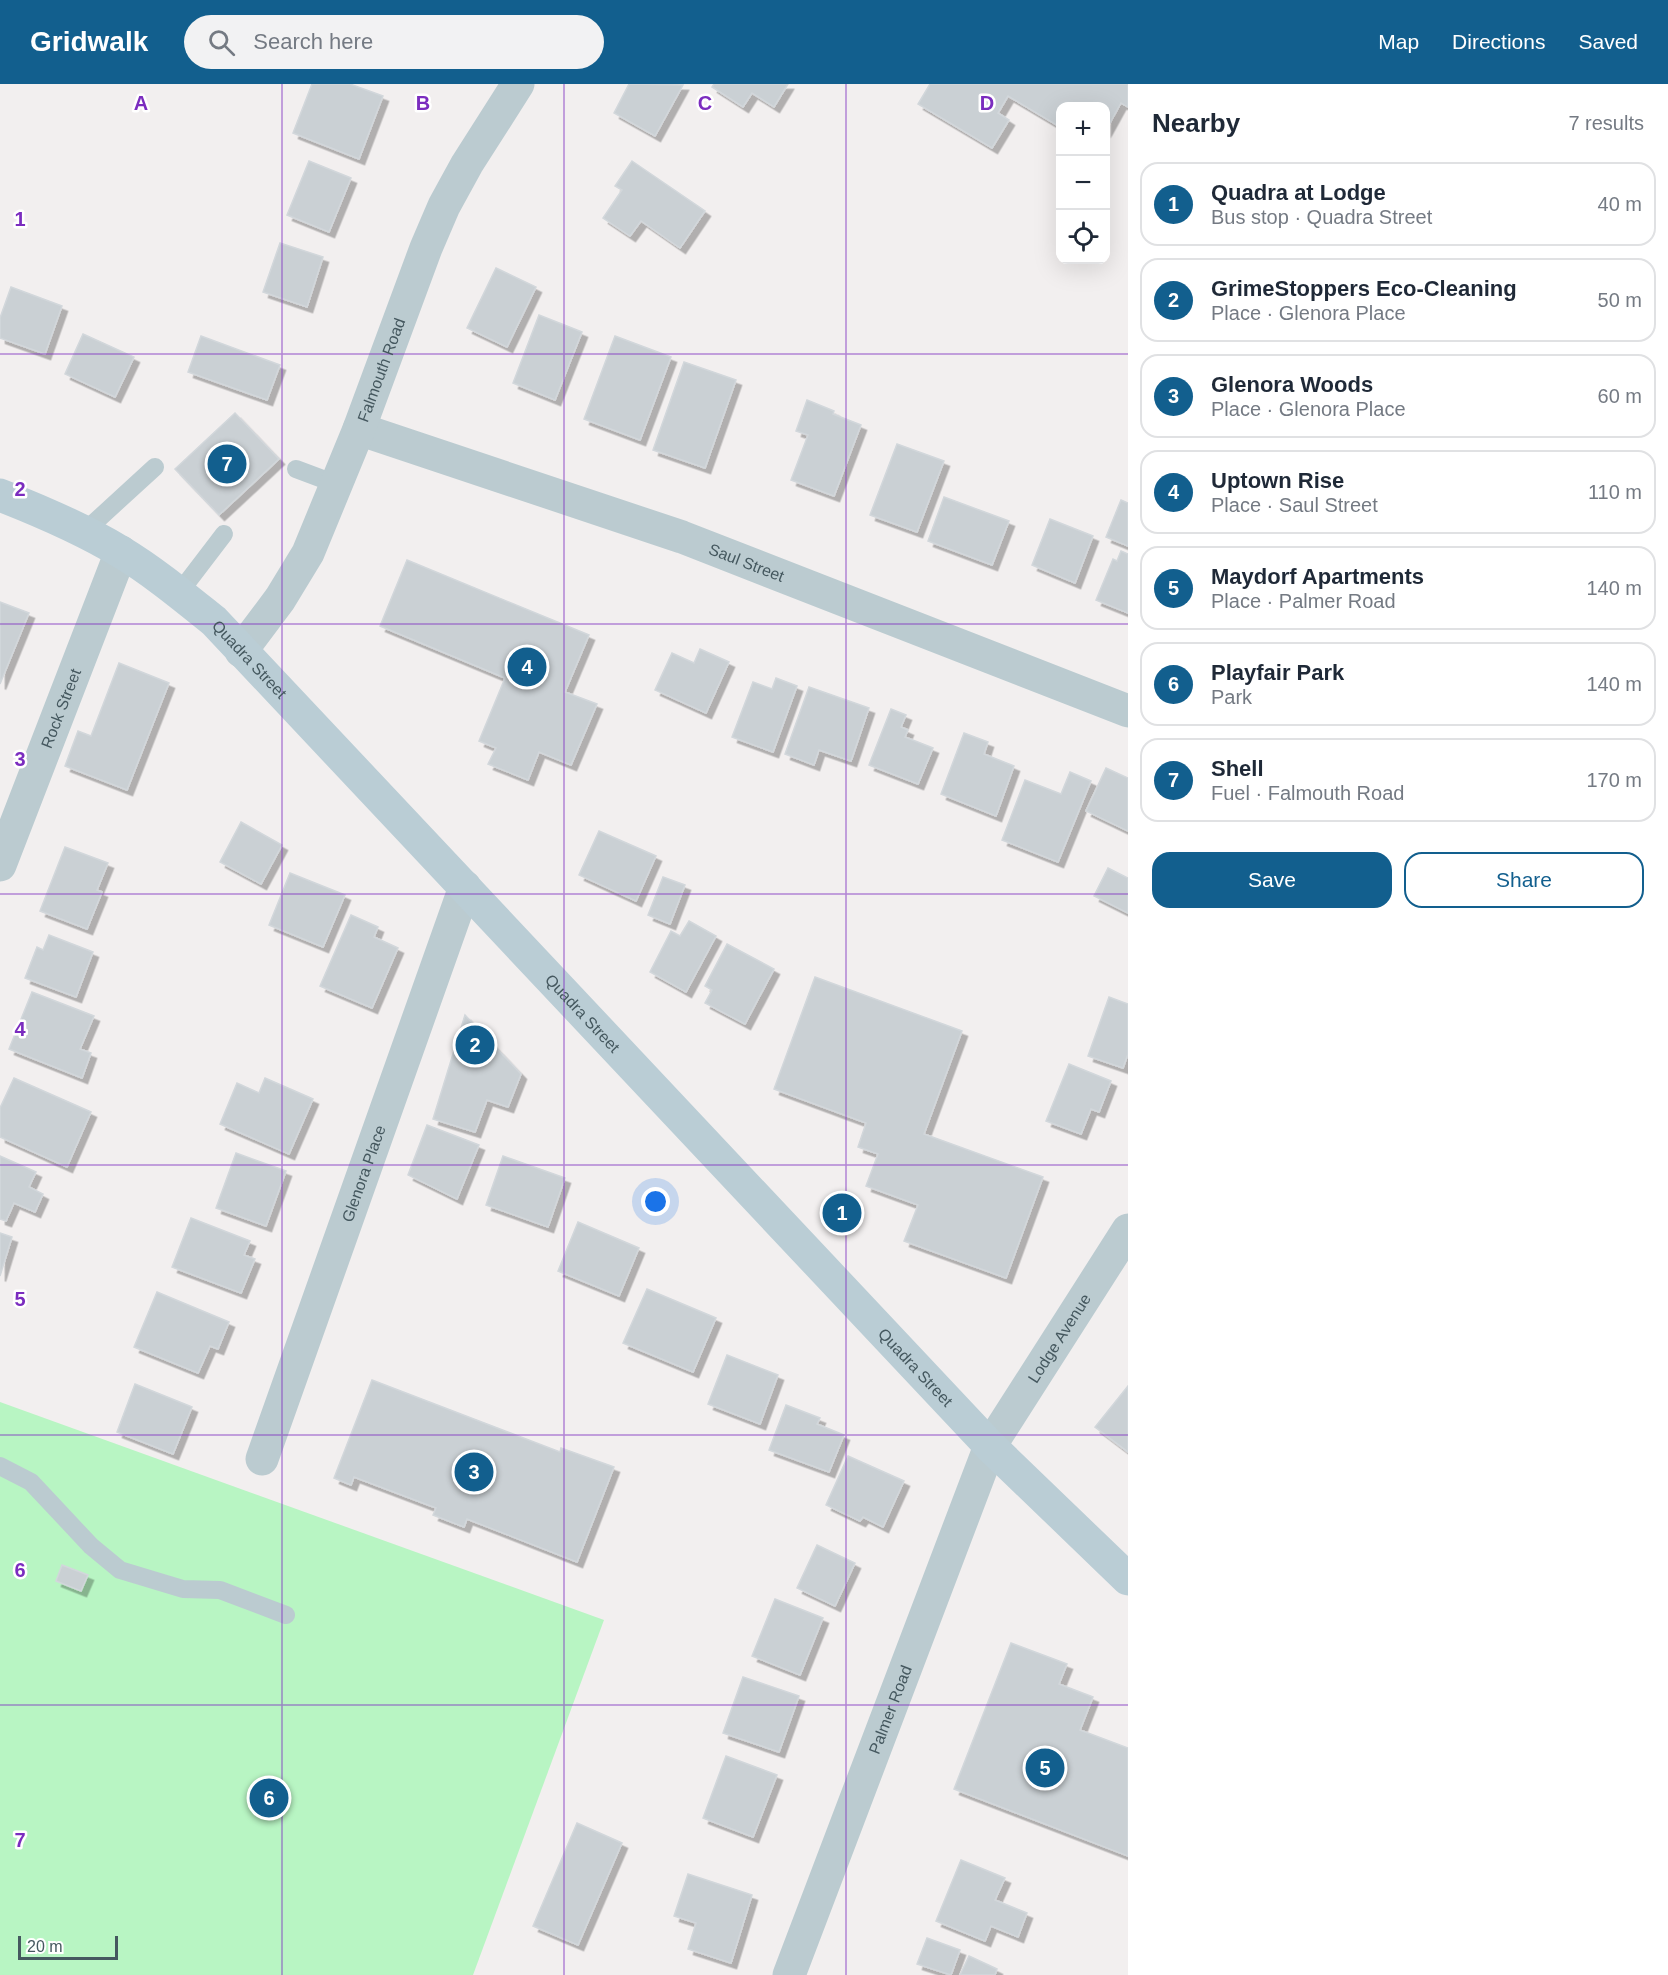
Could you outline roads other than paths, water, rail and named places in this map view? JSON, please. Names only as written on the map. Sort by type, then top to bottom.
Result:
[{"type":"main road","name":"Quadra Street","points":[[0,495],[43,512],[121,552],[214,621],[990,1446],[1128,1579]]},
{"type":"street","name":"Falmouth Road","points":[[242,651],[280,599],[308,553],[359,429],[426,248],[444,206],[467,164],[518,84]]},
{"type":"street","name":"Saul Street","points":[[359,429],[682,537],[1128,711]]},
{"type":"street","name":"Rock Street","points":[[0,865],[121,552]]},
{"type":"street","name":"Glenora Place","points":[[262,1459],[465,887]]},
{"type":"street","name":"Lodge Avenue","points":[[990,1446],[1128,1230]]},
{"type":"street","name":"Palmer Road","points":[[789,1975],[990,1446]]},
{"type":"lane","points":[[84,532],[155,467]]},
{"type":"lane","points":[[296,469],[336,484]]},
{"type":"lane","points":[[179,593],[224,534]]},
{"type":"lane","points":[[0,1466],[31,1482],[91,1546],[120,1570],[183,1589],[220,1590],[286,1615]]},
{"type":"place","name":"Shell","points":[[227,464]]},
{"type":"place","name":"Uptown Rise","points":[[527,667]]},
{"type":"place","name":"GrimeStoppers Eco-Cleaning","points":[[475,1045]]},
{"type":"place","name":"Quadra at Lodge","points":[[842,1213]]},
{"type":"place","name":"Glenora Woods","points":[[474,1472]]},
{"type":"place","name":"Maydorf Apartments","points":[[1045,1768]]},
{"type":"place","name":"Playfair Park","points":[[269,1798]]}]
